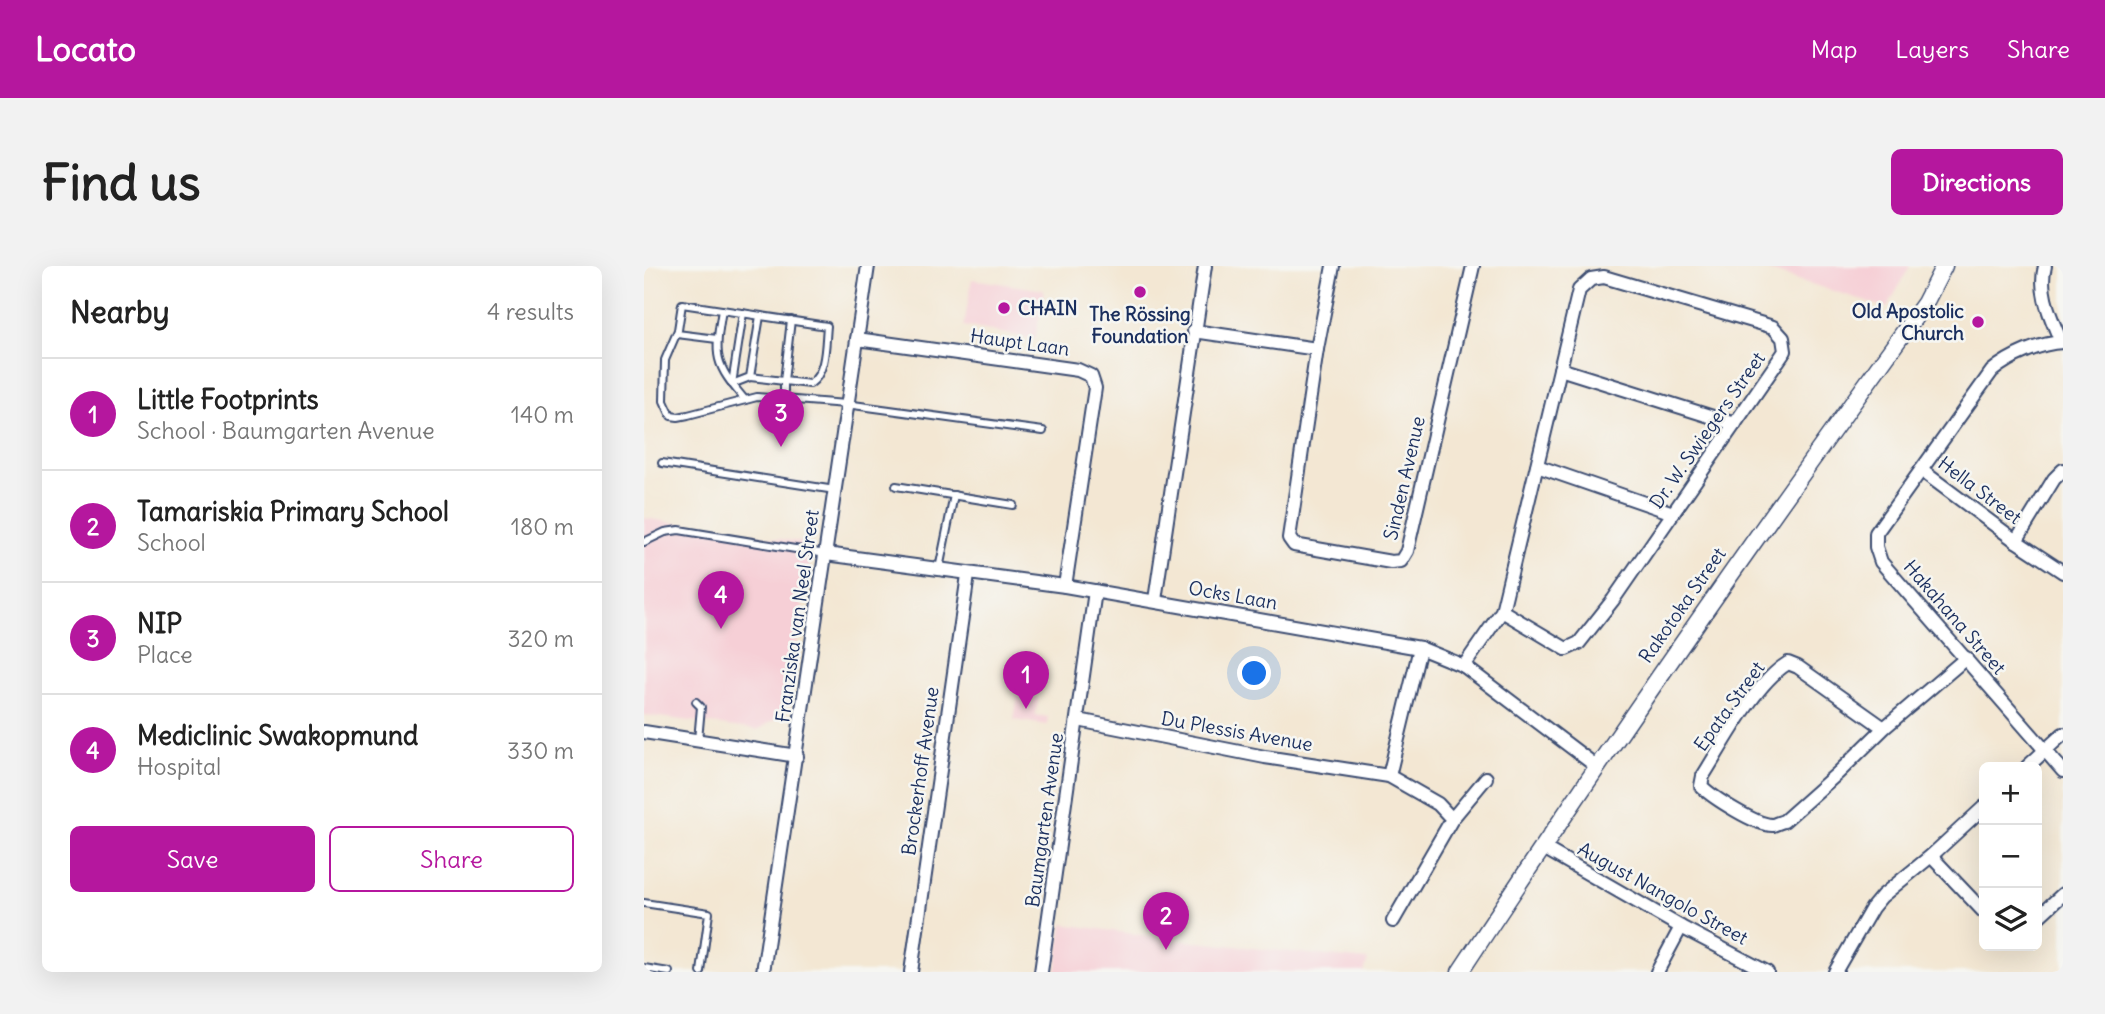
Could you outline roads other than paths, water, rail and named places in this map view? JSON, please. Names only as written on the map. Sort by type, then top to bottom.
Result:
[{"type":"street","name":"Franziska van Neel Street","points":[[763,972],[868,266]]},
{"type":"street","points":[[1155,600],[1205,266]]},
{"type":"street","name":"Sinden Avenue","points":[[1333,266],[1317,348],[1289,538],[1294,545],[1391,562],[1401,561],[1407,551],[1473,266]]},
{"type":"street","name":"Rakotoka Street","points":[[1460,972],[1597,766],[1759,532],[1925,303],[1944,266]]},
{"type":"street","points":[[2045,266],[2041,281],[2044,298],[2062,342]]},
{"type":"street","name":"Dr. W. Swiegers Street","points":[[1464,666],[1503,611],[1579,290],[1591,279],[1604,277],[1773,327],[1783,338],[1785,351],[1613,600],[1579,643],[1566,649],[1503,611]]},
{"type":"street","points":[[1194,331],[1317,348]]},
{"type":"street","name":"Haupt Laan","points":[[857,339],[1078,370],[1091,376],[1095,388],[1065,586]]},
{"type":"street","name":"Hakahana Street","points":[[2062,342],[2043,345],[2001,363],[1992,370],[1876,533],[1876,547],[1881,562],[2063,771]]},
{"type":"street","points":[[1560,369],[1735,424]]},
{"type":"street","points":[[1537,466],[1673,513]]},
{"type":"street","name":"Hella Street","points":[[1921,470],[2016,541],[2063,572]]},
{"type":"street","name":"Hella Street","points":[[2016,541],[2054,479],[2063,470]]},
{"type":"street","name":"Ocks Laan","points":[[826,555],[1155,600],[1420,648],[1464,666],[1597,766]]},
{"type":"street","name":"Brockerhoff Avenue","points":[[911,972],[968,575]]},
{"type":"street","name":"Baumgarten Avenue","points":[[1041,972],[1096,591]]},
{"type":"street","points":[[1389,776],[1420,648]]},
{"type":"street","name":"Epata Street","points":[[1884,728],[1798,667],[1788,663],[1777,670],[1742,714],[1703,776],[1702,786],[1709,794],[1761,823],[1773,825],[1783,821],[1884,728],[1966,658]]},
{"type":"street","name":"Du Plessis Avenue","points":[[1078,720],[1265,757],[1389,776],[1438,804],[1452,819]]},
{"type":"street","points":[[644,732],[797,756]]},
{"type":"street","points":[[2033,762],[2063,734]]},
{"type":"street","points":[[1393,921],[1452,819],[1486,778]]},
{"type":"street","points":[[1835,972],[1872,908],[1882,896],[1979,812]]},
{"type":"street","name":"August Nangolo Street","points":[[1542,847],[1681,927],[1767,972]]},
{"type":"street","points":[[1931,856],[1979,907]]},
{"type":"street","points":[[2042,913],[2063,894]]},
{"type":"street","points":[[1657,972],[1681,927]]},
{"type":"lane","points":[[732,384],[750,377],[810,384],[821,371],[827,326],[682,304],[677,334],[666,360],[664,401],[671,416],[688,415],[757,397],[846,404],[1043,431]]},
{"type":"lane","points":[[722,310],[717,358],[721,370],[745,400]]},
{"type":"lane","points":[[732,384],[743,313]]},
{"type":"lane","points":[[750,377],[760,316]]},
{"type":"lane","points":[[784,400],[791,320]]},
{"type":"lane","points":[[677,334],[717,339]]},
{"type":"lane","points":[[662,464],[835,490]]},
{"type":"lane","points":[[896,486],[1013,505]]},
{"type":"lane","points":[[938,570],[954,495]]},
{"type":"lane","points":[[644,542],[665,532],[679,530],[826,555]]},
{"type":"lane","points":[[696,702],[701,707],[698,740]]},
{"type":"lane","points":[[644,903],[709,913],[701,972]]},
{"type":"lane","points":[[644,968],[669,972]]},
{"type":"place","name":"The Rössing Foundation","points":[[1140,292]]},
{"type":"place","name":"CHAIN","points":[[1004,308]]},
{"type":"place","name":"Old Apostolic Church","points":[[1978,322]]},
{"type":"place","name":"NIP","points":[[781,447]]},
{"type":"place","name":"Mediclinic Swakopmund","points":[[721,629]]},
{"type":"place","name":"Little Footprints","points":[[1026,709]]},
{"type":"place","name":"Tamariskia Primary School","points":[[1166,950]]}]
